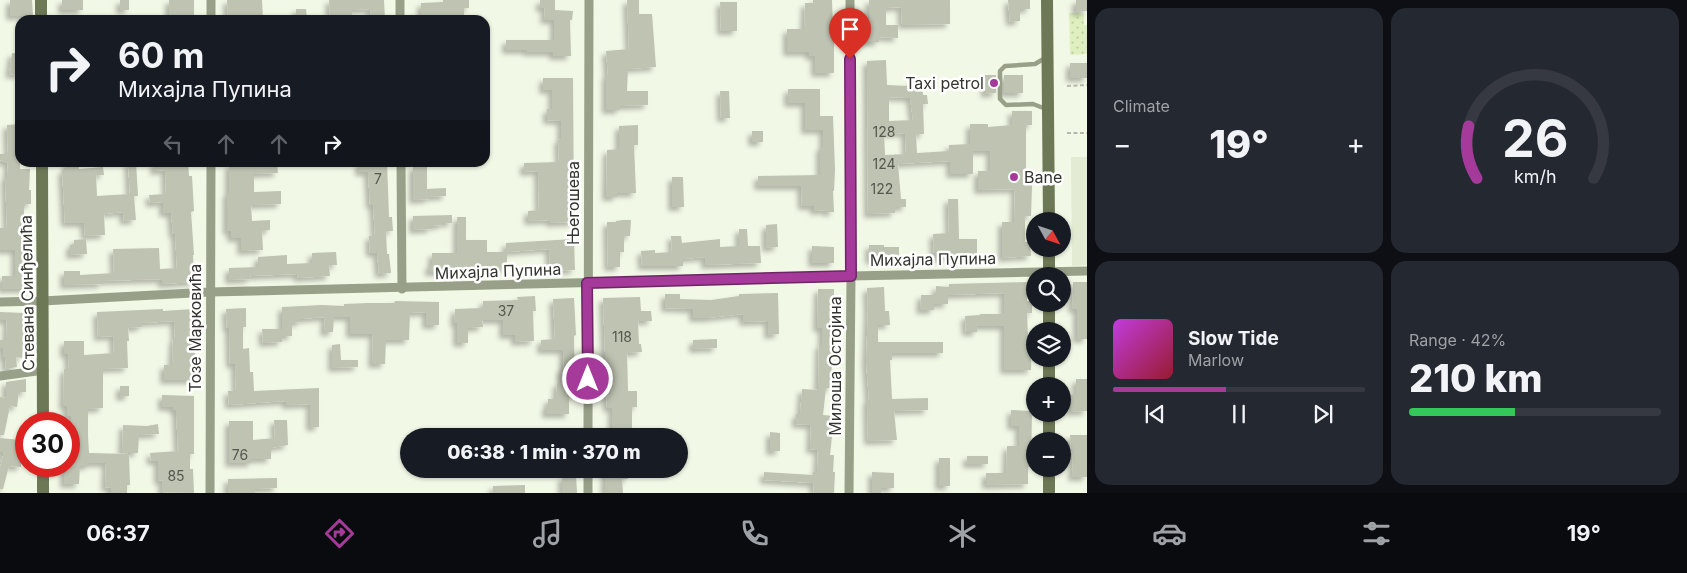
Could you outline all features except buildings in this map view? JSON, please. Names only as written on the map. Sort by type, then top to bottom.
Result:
[{"type":"main road","points":[[41,0],[41,15]]},
{"type":"main road","points":[[1047,0],[1049,212]]},
{"type":"main road","name":"Стевана Синђелића","points":[[42,167],[43,412]]},
{"type":"main road","points":[[43,477],[43,493]]},
{"type":"main road","points":[[1049,477],[1049,493]]},
{"type":"street","points":[[210,0],[210,15]]},
{"type":"street","points":[[400,0],[400,15]]},
{"type":"street","name":"Његошева","points":[[588,428],[589,0]]},
{"type":"street","name":"Милоша Остојина","points":[[849,493],[851,276],[850,0]]},
{"type":"street","name":"Тозе Марковића","points":[[210,167],[210,493]]},
{"type":"street","points":[[401,167],[402,288]]},
{"type":"street","name":"Михајла Пупина","points":[[1071,272],[1087,271]]},
{"type":"street","name":"Михајла Пупина","points":[[0,302],[210,292],[851,276],[1026,274]]},
{"type":"street","points":[[0,376],[44,370]]},
{"type":"street","points":[[588,478],[588,493]]},
{"type":"lane","points":[[1047,57],[1035,64],[1005,66],[1000,71],[1000,99],[1006,105],[1033,104],[1048,110]]},
{"type":"path","points":[[1067,86],[1087,85]]},
{"type":"path","points":[[1067,133],[1087,133]]},
{"type":"shaded area","points":[[1071,157],[1087,157],[1087,265],[1072,266]]},
{"type":"green space","points":[[1069,13],[1084,14],[1084,25],[1087,25],[1087,54],[1070,55]]},
{"type":"place","name":"Taxi petrol","points":[[994,83]]},
{"type":"place","name":"Bane","points":[[1014,177]]},
{"type":"route","points":[[588,379],[587,283],[851,276],[850,59]]}]
